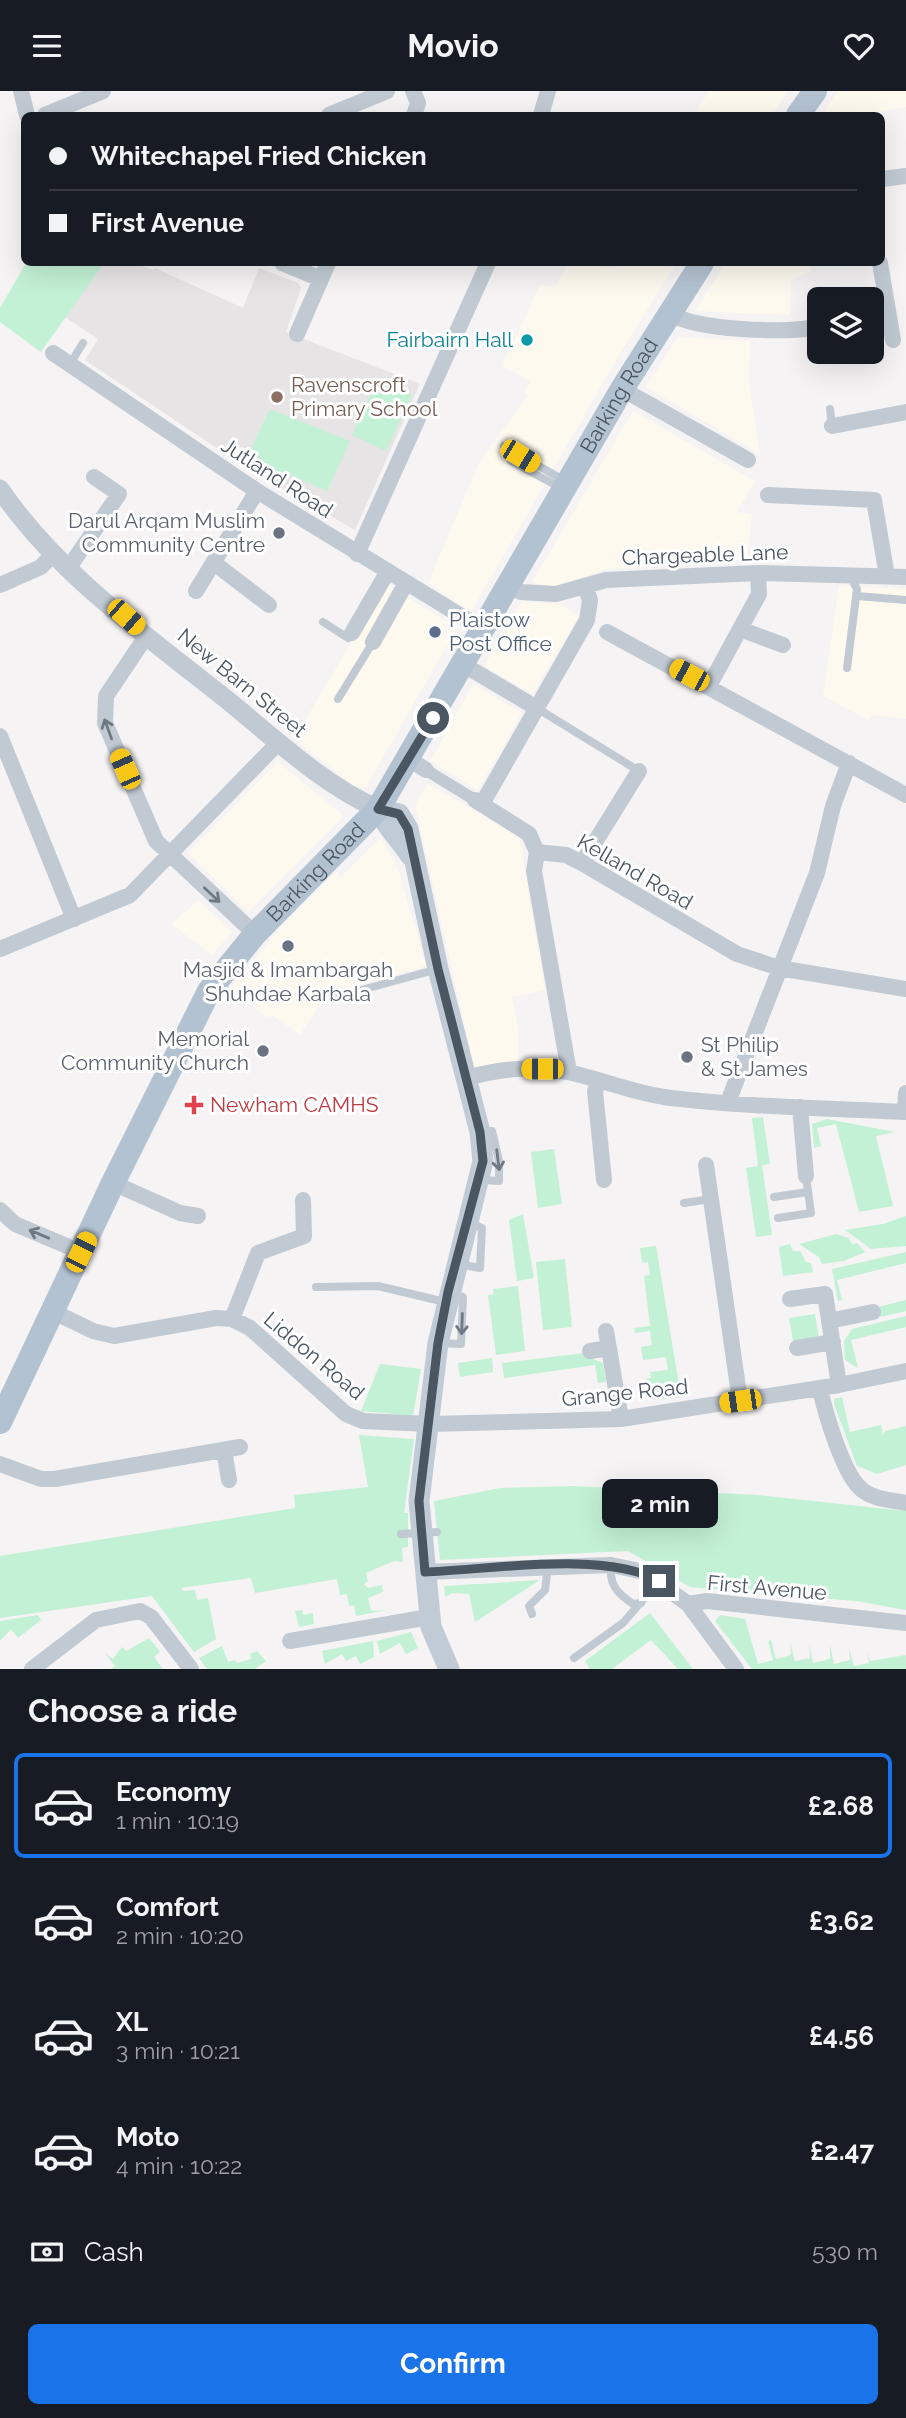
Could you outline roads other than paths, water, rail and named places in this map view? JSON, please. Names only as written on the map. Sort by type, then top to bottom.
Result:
[{"type":"main road","points":[[801,112],[815,91]]},
{"type":"main road","name":"Barking Road","points":[[0,1422],[113,1183],[209,991],[255,934],[418,765],[464,665],[565,486],[622,389],[700,266]]},
{"type":"main road","points":[[378,809],[399,814],[408,829],[438,969],[480,1132],[483,1161],[447,1297],[438,1343],[419,1501],[429,1617],[432,1632],[449,1669]]},
{"type":"street","points":[[21,91],[26,112]]},
{"type":"street","points":[[52,112],[103,91]]},
{"type":"street","points":[[337,112],[387,91]]},
{"type":"street","points":[[413,91],[418,103],[415,112]]},
{"type":"street","points":[[542,112],[548,91]]},
{"type":"street","points":[[885,179],[906,176]]},
{"type":"street","points":[[289,266],[321,279]]},
{"type":"street","points":[[297,334],[327,266]]},
{"type":"street","points":[[357,554],[487,266]]},
{"type":"street","points":[[881,266],[893,340]]},
{"type":"street","points":[[669,313],[689,323],[798,331],[807,329]]},
{"type":"street","points":[[884,317],[889,316]]},
{"type":"street","name":"Jutland Road","points":[[53,353],[257,491],[484,630]]},
{"type":"street","points":[[622,389],[738,451]]},
{"type":"street","points":[[831,418],[906,412]]},
{"type":"street","points":[[68,569],[119,494],[94,477]]},
{"type":"street","name":"New Barn Street","points":[[0,489],[52,555],[68,569],[279,742],[358,800],[378,809]]},
{"type":"street","points":[[195,591],[257,491]]},
{"type":"street","points":[[768,495],[874,500],[887,576]]},
{"type":"street","points":[[0,585],[41,567],[52,555]]},
{"type":"street","points":[[214,563],[269,605]]},
{"type":"street","points":[[352,633],[388,571]]},
{"type":"street","points":[[709,686],[759,594],[758,573]]},
{"type":"street","name":"Chargeable Lane","points":[[509,586],[521,592],[556,594],[606,580],[758,573],[906,577]]},
{"type":"street","points":[[380,635],[406,583]]},
{"type":"street","points":[[478,802],[587,620],[590,600],[585,586]]},
{"type":"street","points":[[740,629],[783,645]]},
{"type":"street","points":[[607,632],[906,795]]},
{"type":"street","points":[[147,635],[106,696],[105,723],[156,841],[255,934]]},
{"type":"street","points":[[464,665],[535,707]]},
{"type":"street","points":[[0,736],[74,919]]},
{"type":"street","points":[[0,949],[130,895],[279,742]]},
{"type":"street","points":[[728,1103],[820,863],[833,806],[849,763]]},
{"type":"street","points":[[418,765],[529,834],[537,852],[534,871],[569,1072]]},
{"type":"street","points":[[582,863],[639,771]]},
{"type":"street","name":"Kelland Road","points":[[537,852],[566,855],[582,863],[737,954],[779,968],[906,989]]},
{"type":"street","points":[[466,1078],[514,1069],[569,1072],[598,1083],[668,1098],[905,1112],[906,1093]]},
{"type":"street","points":[[598,1083],[595,1091],[604,1180]]},
{"type":"street","points":[[800,1107],[807,1184]]},
{"type":"street","points":[[706,1165],[740,1401]]},
{"type":"street","points":[[113,1183],[193,1219]]},
{"type":"street","points":[[232,1319],[258,1253],[304,1235],[303,1200]]},
{"type":"street","points":[[0,1210],[15,1224],[81,1252]]},
{"type":"street","points":[[790,1299],[824,1294],[839,1385]]},
{"type":"street","points":[[829,1321],[873,1311]]},
{"type":"street","name":"Liddon Road","points":[[54,1312],[93,1331],[114,1336],[216,1318],[232,1319],[250,1328],[346,1414],[363,1421],[429,1424]]},
{"type":"street","points":[[606,1331],[621,1419]]},
{"type":"street","points":[[797,1348],[833,1342]]},
{"type":"street","points":[[590,1351],[608,1347]]},
{"type":"street","name":"Grange Road","points":[[429,1424],[621,1419],[820,1389],[906,1371]]},
{"type":"street","points":[[820,1389],[826,1414],[852,1477],[860,1488],[872,1496],[906,1503]]},
{"type":"street","points":[[0,1464],[41,1479],[55,1479],[232,1449],[229,1480]]},
{"type":"street","name":"First Avenue","points":[[425,1572],[611,1565],[644,1572],[688,1604],[706,1601],[906,1623]]},
{"type":"street","points":[[688,1604],[736,1669]]},
{"type":"street","points":[[32,1669],[103,1617],[140,1611],[147,1614],[191,1669]]},
{"type":"street","points":[[290,1641],[429,1617]]},
{"type":"lane","points":[[70,364],[83,344]]},
{"type":"lane","points":[[504,446],[565,486]]},
{"type":"lane","points":[[511,461],[565,486]]},
{"type":"lane","points":[[848,668],[857,596],[857,589],[849,575]]},
{"type":"lane","points":[[857,596],[906,600]]},
{"type":"lane","points":[[323,622],[348,638],[352,633]]},
{"type":"lane","points":[[338,699],[380,635]]},
{"type":"lane","points":[[535,707],[639,771]]},
{"type":"lane","points":[[336,997],[438,969]]},
{"type":"lane","points":[[774,1197],[807,1184],[811,1213],[778,1218]]},
{"type":"lane","points":[[684,1203],[710,1199]]},
{"type":"lane","points":[[316,1287],[378,1286],[447,1297]]},
{"type":"lane","points":[[611,1565],[613,1587],[634,1604],[641,1604]]},
{"type":"lane","points":[[532,1613],[529,1606],[545,1590],[548,1566]]},
{"type":"lane","points":[[574,1658],[623,1623],[659,1581]]},
{"type":"place","name":"Fairbairn Hall","points":[[527,340]]},
{"type":"place","name":"Ravenscroft Primary School","points":[[277,397]]},
{"type":"place","name":"Darul Arqam Muslim Community Centre","points":[[279,533]]},
{"type":"place","name":"Plaistow Post Office","points":[[435,632]]},
{"type":"place","name":"Masjid & Imambargah Shuhdae Karbala","points":[[288,946]]},
{"type":"place","name":"Memorial Community Church","points":[[263,1051]]},
{"type":"place","name":"St Philip & St James","points":[[687,1057]]},
{"type":"place","name":"Newham CAMHS","points":[[194,1105]]}]
